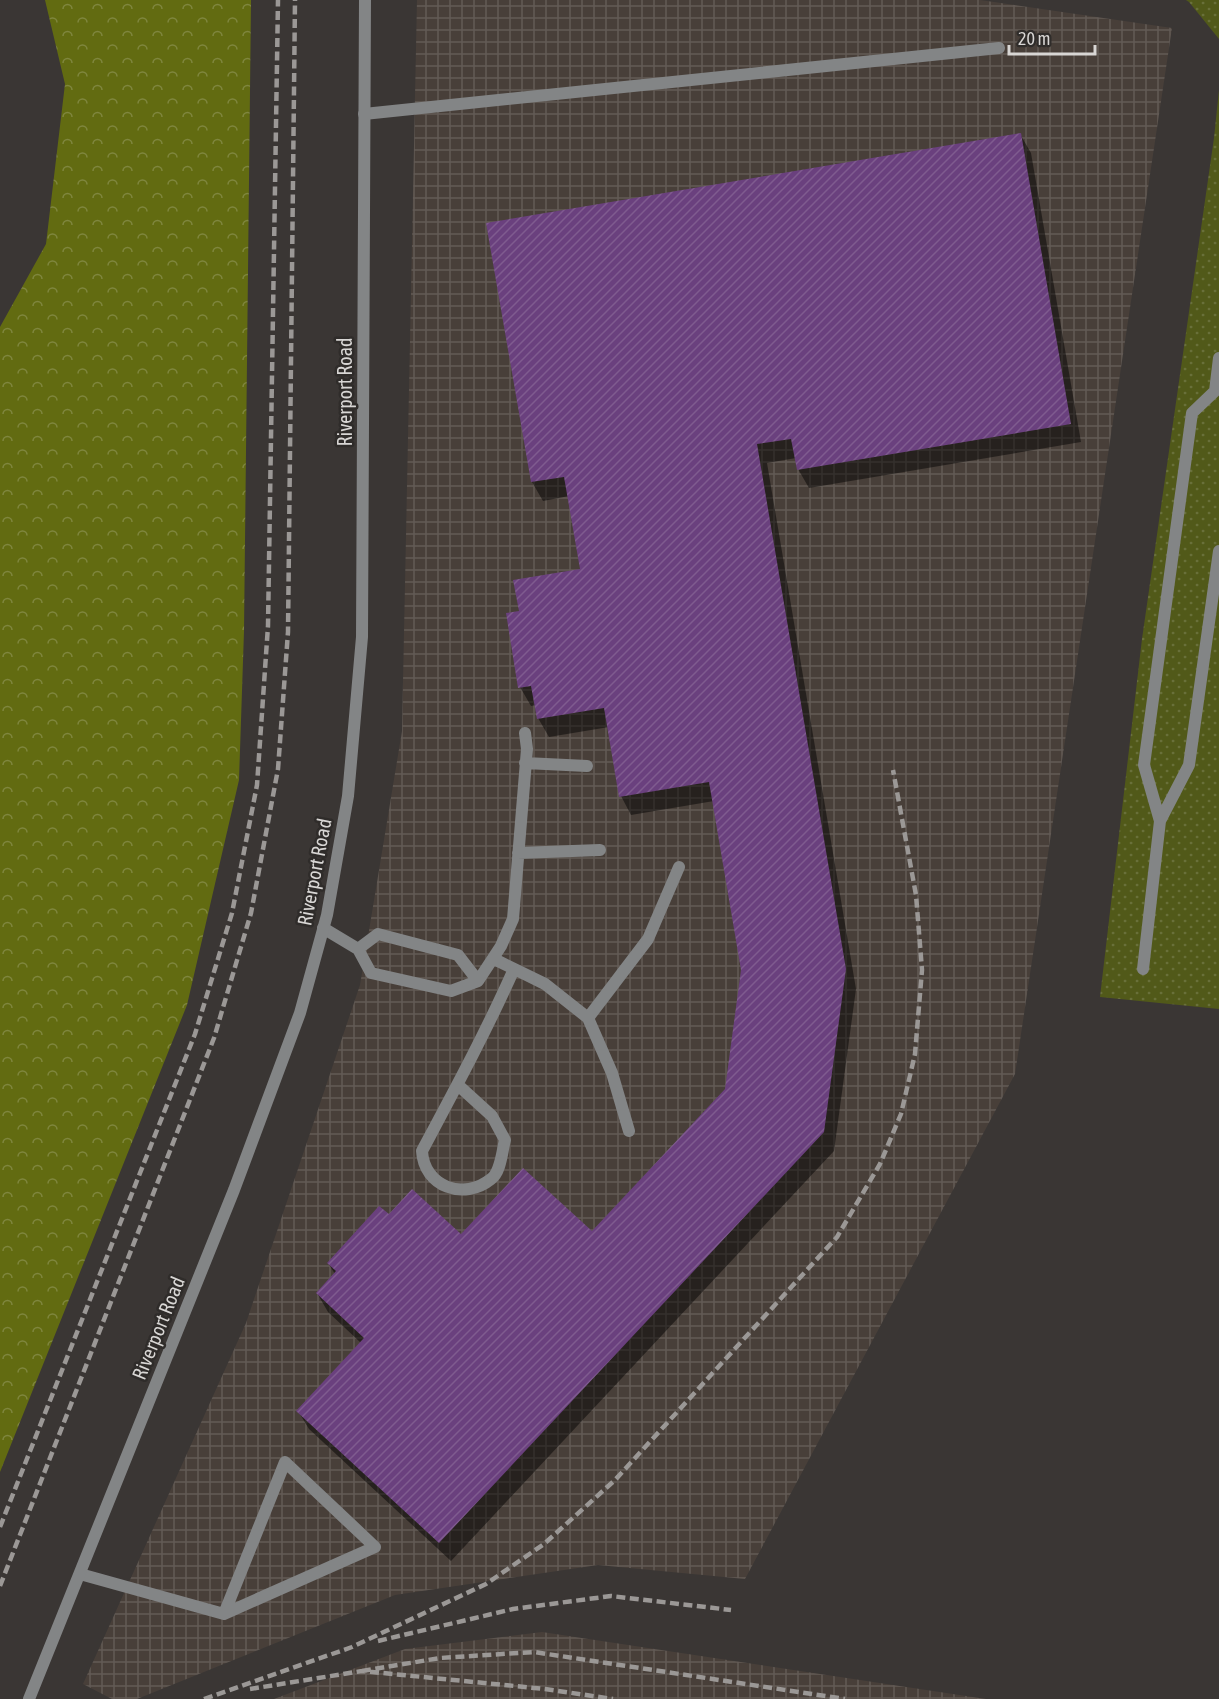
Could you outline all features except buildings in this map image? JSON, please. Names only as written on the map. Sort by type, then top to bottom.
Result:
[{"type":"street","name":"Riverport Road","points":[[29,1699],[238,1179],[300,1013],[323,928],[348,796],[362,637],[365,0]]},
{"type":"street","points":[[364,114],[999,48]]},
{"type":"street","points":[[1160,821],[1144,765],[1192,414],[1217,394],[1219,358]]},
{"type":"street","points":[[1143,969],[1160,821],[1189,765],[1219,550]]},
{"type":"street","points":[[323,928],[358,950],[371,973],[451,991],[478,981],[494,959],[513,920],[525,763],[525,733]]},
{"type":"street","points":[[525,763],[586,766]]},
{"type":"street","points":[[518,853],[600,850]]},
{"type":"street","points":[[588,1018],[648,939],[679,867]]},
{"type":"street","points":[[358,950],[378,934],[458,955],[478,981]]},
{"type":"street","points":[[494,959],[545,984],[588,1018],[612,1073],[629,1131]]},
{"type":"street","points":[[458,1085],[492,1116],[505,1140],[498,1166],[490,1180],[459,1190],[439,1185],[428,1175],[422,1151],[482,1040],[514,969]]},
{"type":"street","points":[[80,1574],[224,1614],[375,1547],[285,1462],[224,1614]]},
{"type":"shaded area","points":[[417,0],[980,0],[1172,28],[1015,1074],[745,1579],[598,1565],[395,1595],[137,1699],[112,1699],[83,1684],[246,1323],[360,985],[402,731]]},
{"type":"shaded area","points":[[542,1632],[986,1699],[274,1699],[405,1649]]},
{"type":"green space","points":[[45,0],[251,0],[244,631],[239,780],[187,1005],[0,1472],[0,327],[46,244],[65,84]]},
{"type":"green space","points":[[1186,0],[1219,0],[1219,39],[1189,2]]},
{"type":"green space","points":[[1219,90],[1219,1009],[1100,997],[1142,639]]},
{"type":"railway","points":[[0,1527],[195,1034],[232,913],[257,785],[268,626],[278,0]]},
{"type":"railway","points":[[0,1586],[214,1038],[251,913],[278,769],[288,632],[295,0]]},
{"type":"railway","points":[[204,1699],[352,1647],[486,1584],[544,1544],[615,1480],[837,1237],[880,1164],[901,1114],[915,1054],[922,970],[916,895],[893,770]]},
{"type":"railway","points":[[378,1641],[513,1609],[611,1596],[731,1610]]},
{"type":"railway","points":[[362,1671],[440,1658],[534,1652],[845,1699]]},
{"type":"railway","points":[[250,1689],[362,1671],[545,1689],[613,1699]]}]
